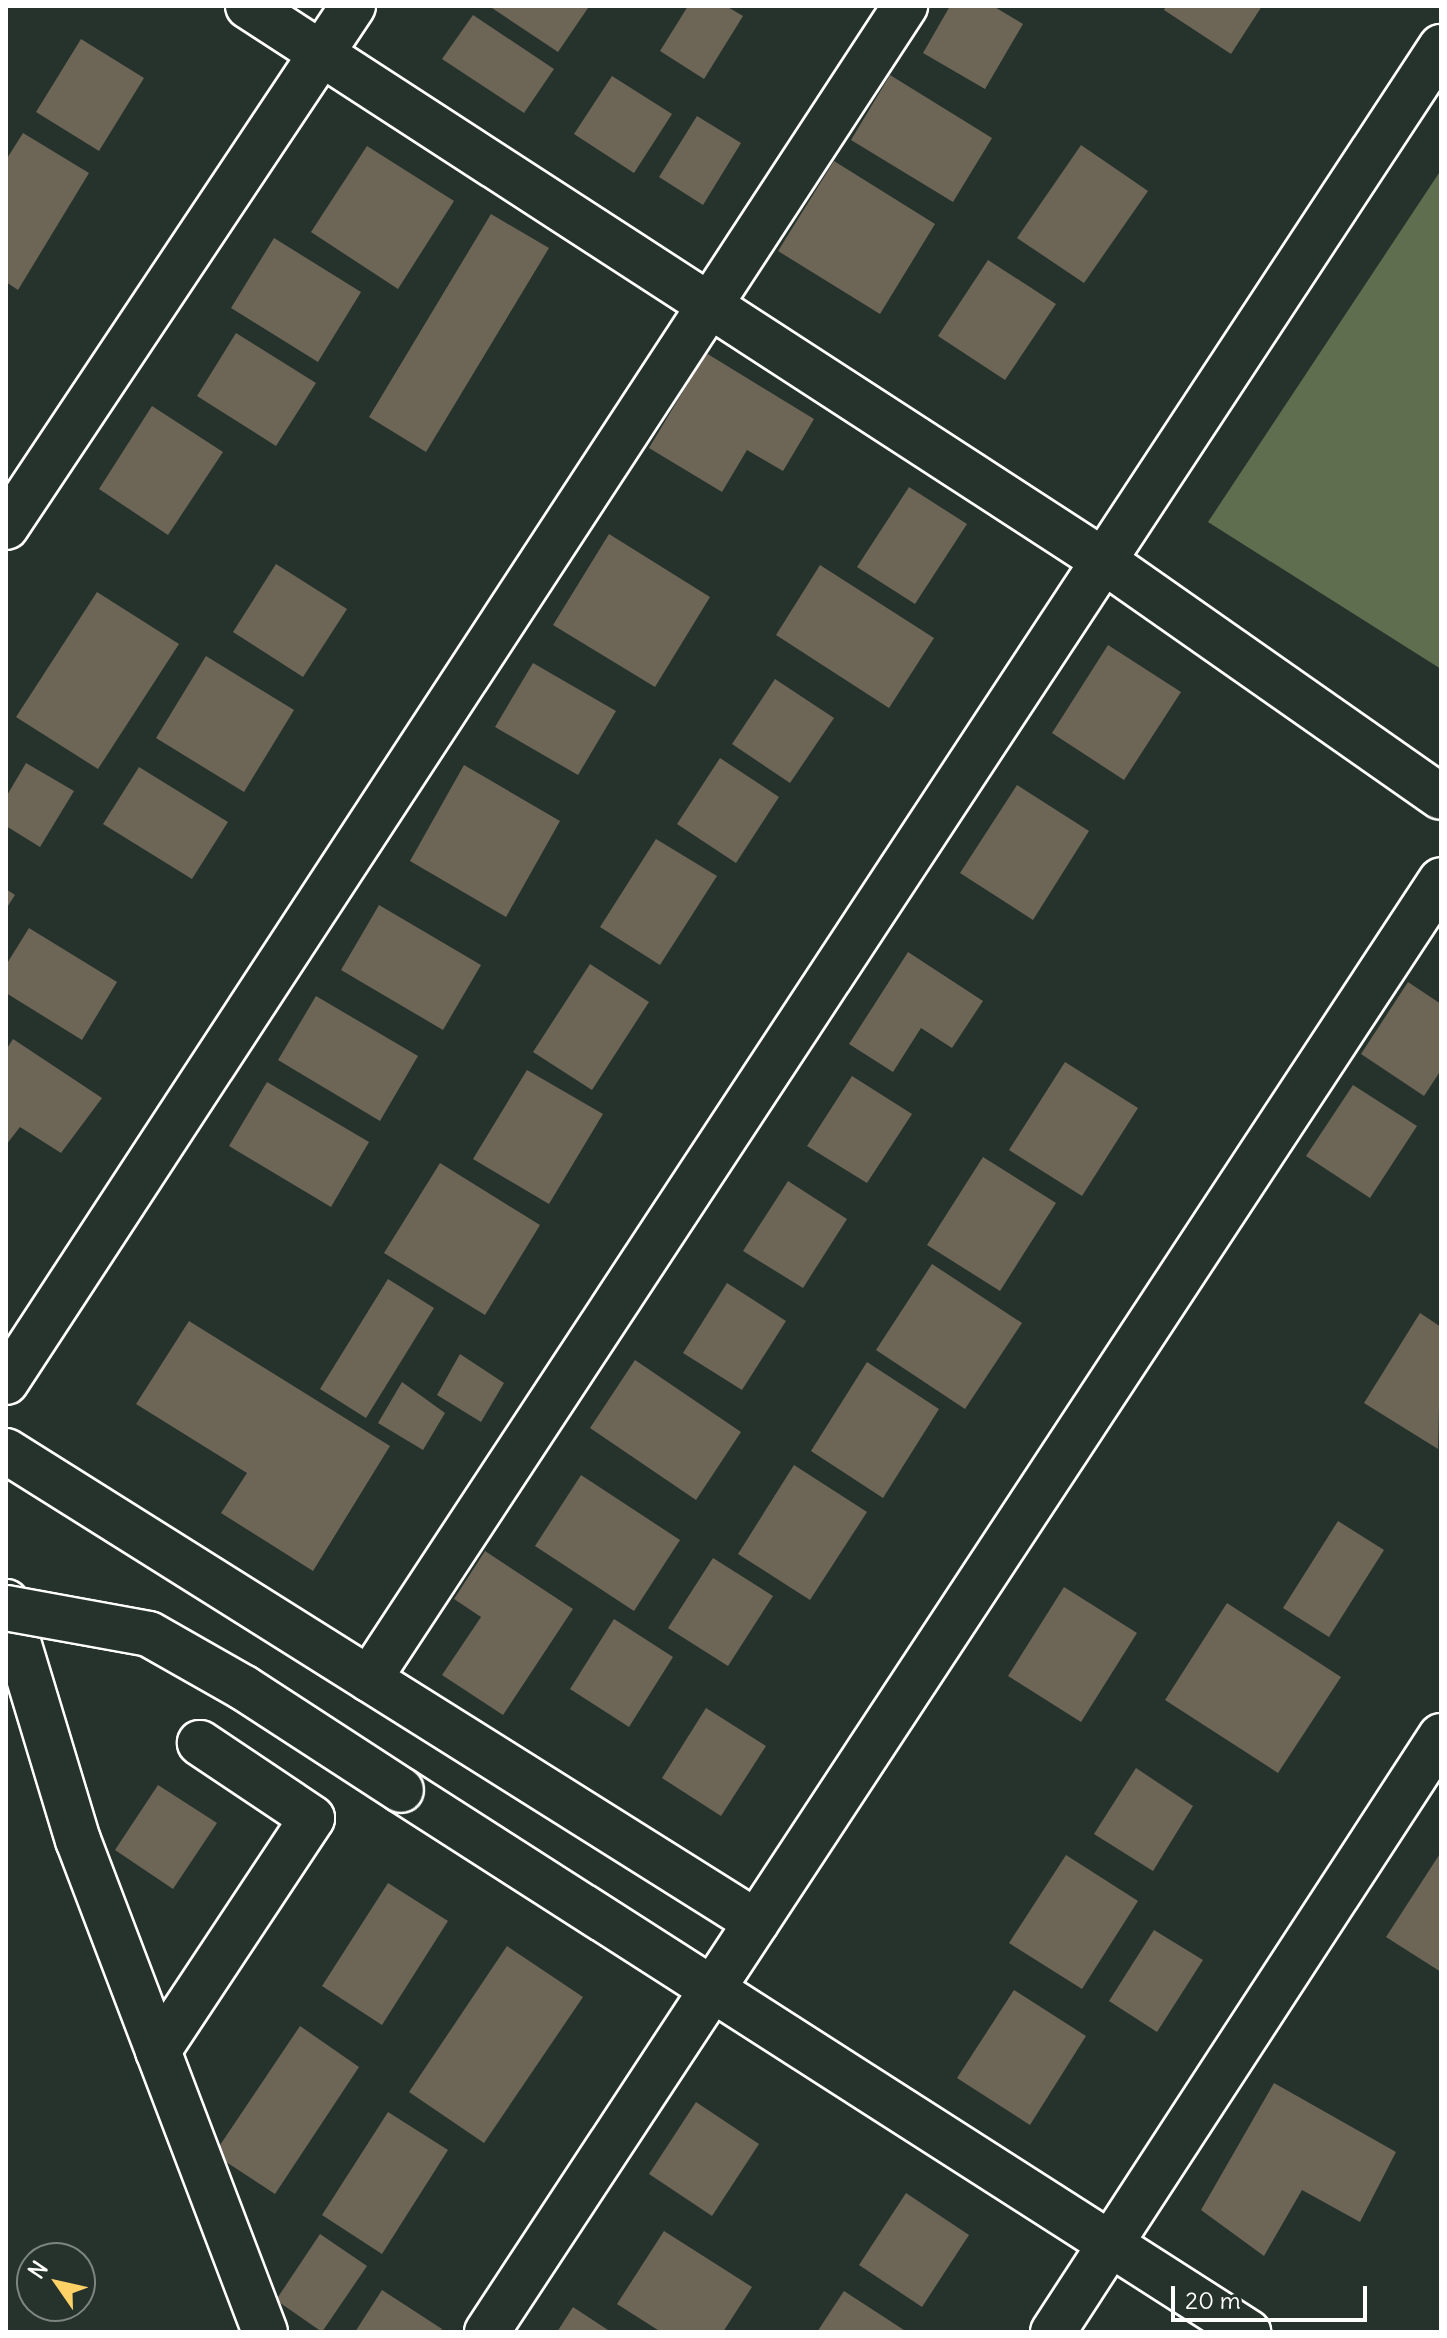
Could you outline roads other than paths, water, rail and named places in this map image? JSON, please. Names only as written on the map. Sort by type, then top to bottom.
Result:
[{"type":"street","points":[[248,6],[1104,561],[1441,797]]},
{"type":"street","points":[[6,527],[353,6]]},
{"type":"street","points":[[6,1382],[905,6]]},
{"type":"street","points":[[369,1679],[1441,47]]},
{"type":"street","points":[[487,2332],[1441,880]]},
{"type":"street","points":[[6,1451],[756,1922]]},
{"type":"street","points":[[6,1602],[78,1840],[265,2332]]},
{"type":"street","points":[[6,1608],[149,1634],[244,1688],[1248,2332]]},
{"type":"street","points":[[1053,2332],[1441,1736]]},
{"type":"street","points":[[158,2051],[312,1818],[200,1743]]}]
